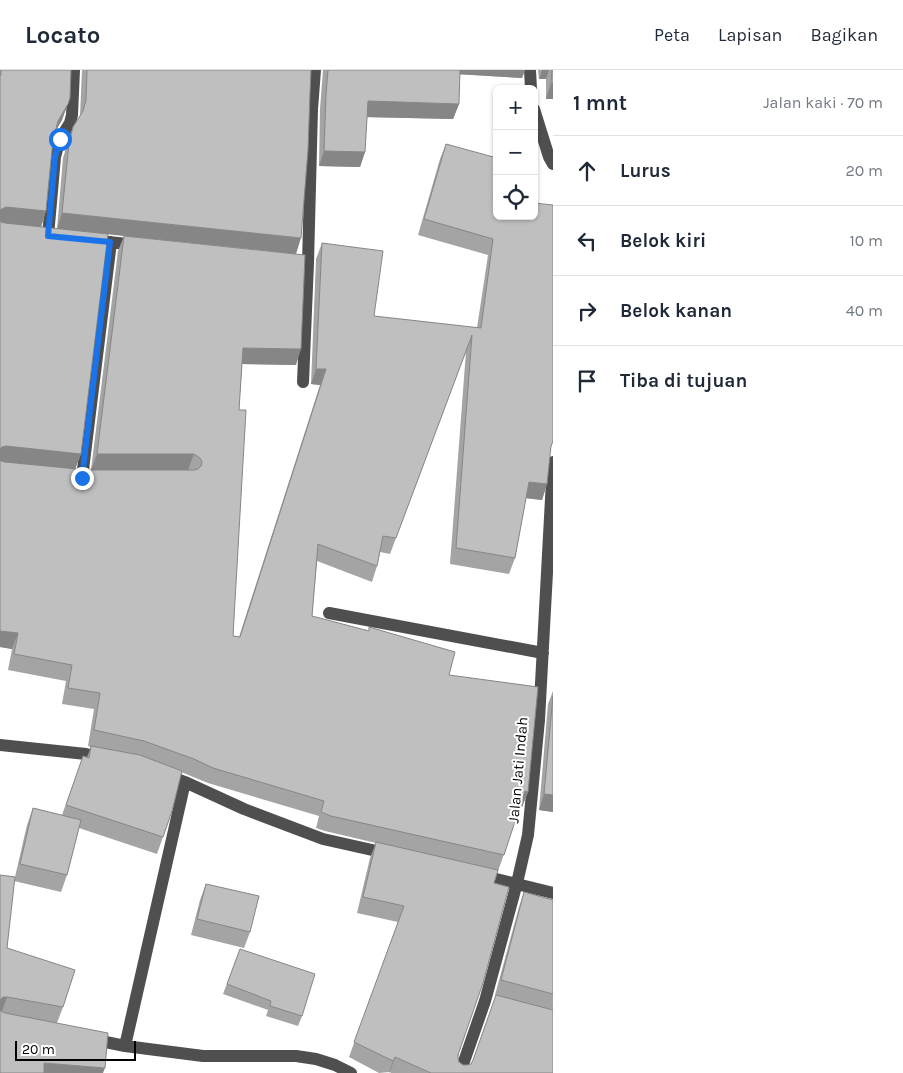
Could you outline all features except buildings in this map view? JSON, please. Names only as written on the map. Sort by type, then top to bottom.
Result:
[{"type":"street","points":[[48,236],[55,157],[60,139],[70,123],[72,115],[74,70]]},
{"type":"street","points":[[303,382],[303,262],[315,70]]},
{"type":"street","points":[[530,70],[531,85]]},
{"type":"street","points":[[538,122],[549,158],[553,164]]},
{"type":"street","points":[[75,238],[150,246]]},
{"type":"street","points":[[82,478],[110,242]]},
{"type":"street","name":"Jalan Jati Indah","points":[[460,1073],[489,1002],[528,835],[539,720],[553,462]]},
{"type":"street","points":[[329,613],[543,653]]},
{"type":"street","points":[[0,745],[86,754],[119,761]]},
{"type":"street","points":[[152,770],[185,782],[244,809],[323,839],[401,857]]},
{"type":"street","points":[[124,1046],[185,782]]},
{"type":"street","points":[[469,872],[553,893]]},
{"type":"street","points":[[79,1037],[124,1046],[203,1056],[296,1056],[316,1059],[351,1073]]},
{"type":"route","points":[[60,139],[55,157],[48,236],[110,242],[82,478]]}]
